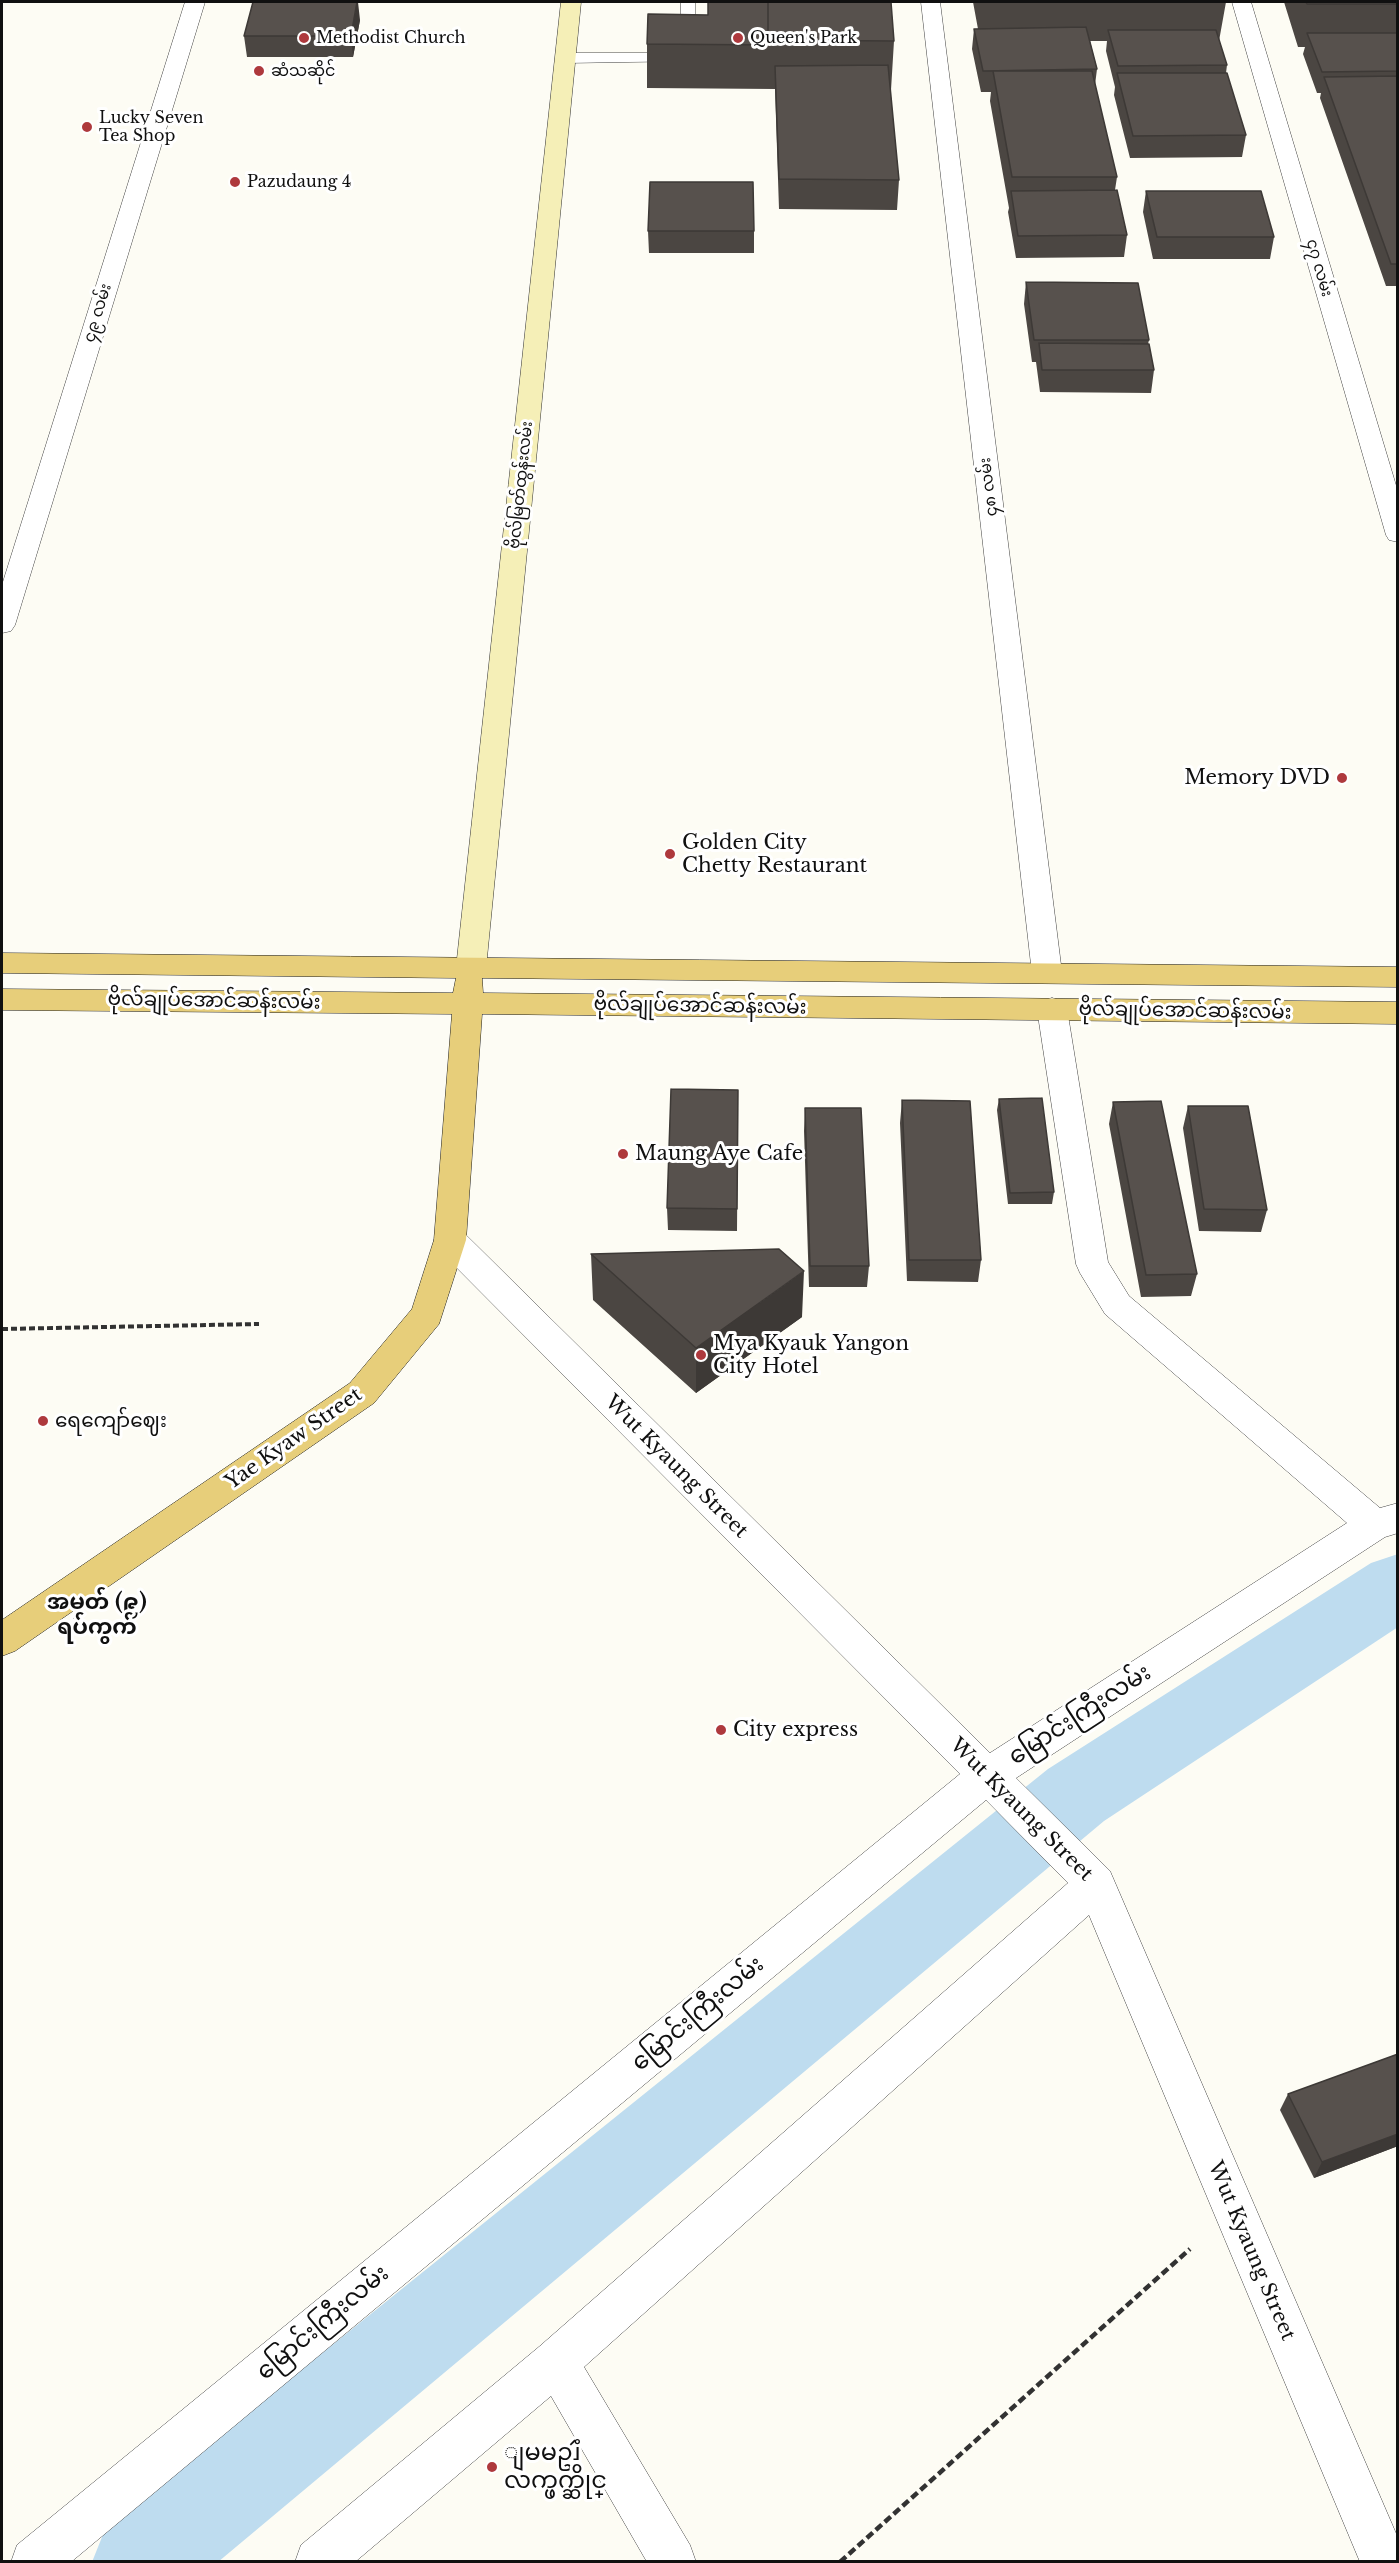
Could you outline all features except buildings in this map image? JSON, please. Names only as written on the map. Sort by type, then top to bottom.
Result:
[{"type":"main road","name":"ဗိုလ်မြတ်ထွန်းလမ်း","points":[[471,968],[571,2]]},
{"type":"main road","name":"ဗိုလ်ချုပ်အောင်ဆန်းလမ်း","points":[[2,963],[1398,977]]},
{"type":"main road","name":"Yae Kyaw Street","points":[[2,1640],[362,1393],[427,1315],[450,1240],[471,968]]},
{"type":"main road","name":"ဗိုလ်ချုပ်အောင်ဆန်းလမ်း","points":[[2,999],[1398,1013]]},
{"type":"street","name":"၄၉ လမ်း","points":[[2,626],[195,2]]},
{"type":"street","name":"၄၈ လမ်း","points":[[930,2],[1047,973]]},
{"type":"street","name":"၄၇ လမ်း","points":[[1241,2],[1398,535]]},
{"type":"street","points":[[1052,1009],[1092,1264],[1117,1305],[1386,1522]]},
{"type":"street","name":"Wut Kyaung Street","points":[[450,1240],[1096,1884],[1384,2562]]},
{"type":"street","name":"မြောင်းကြီးလမ်း","points":[[34,2562],[986,1776],[1386,1522]]},
{"type":"street","points":[[318,2562],[556,2362],[1096,1884]]},
{"type":"street","points":[[556,2362],[673,2562]]},
{"type":"lane","points":[[565,58],[687,58],[688,2]]},
{"type":"path","points":[[2,1329],[259,1324]]},
{"type":"path","points":[[840,2562],[1233,2211]]},
{"type":"waterway","points":[[141,2562],[1076,1795],[1398,1586]]},
{"type":"place","name":"Methodist Church","points":[[304,38]]},
{"type":"place","name":"Queen's Park","points":[[738,38]]},
{"type":"place","name":"ဆံသဆိုင်","points":[[259,71]]},
{"type":"place","name":"Lucky Seven Tea Shop","points":[[87,127]]},
{"type":"place","name":"Pazudaung 4","points":[[235,182]]},
{"type":"place","name":"Memory DVD","points":[[1342,778]]},
{"type":"place","name":"Golden City Chetty Restaurant","points":[[670,854]]},
{"type":"place","name":"Maung Aye Cafe","points":[[623,1154]]},
{"type":"place","name":"Mya Kyauk Yangon City Hotel","points":[[701,1355]]},
{"type":"place","name":"ရေကျော်ဈေး","points":[[43,1421]]},
{"type":"place","name":"City express","points":[[721,1730]]},
{"type":"place","name":"ျမမဥၨဴ လက္ဖက္ဆိုင္","points":[[492,2467]]},
{"type":"district","name":"အမှတ် (၉) ရပ်ကွက်","points":[[97,1616]]}]
